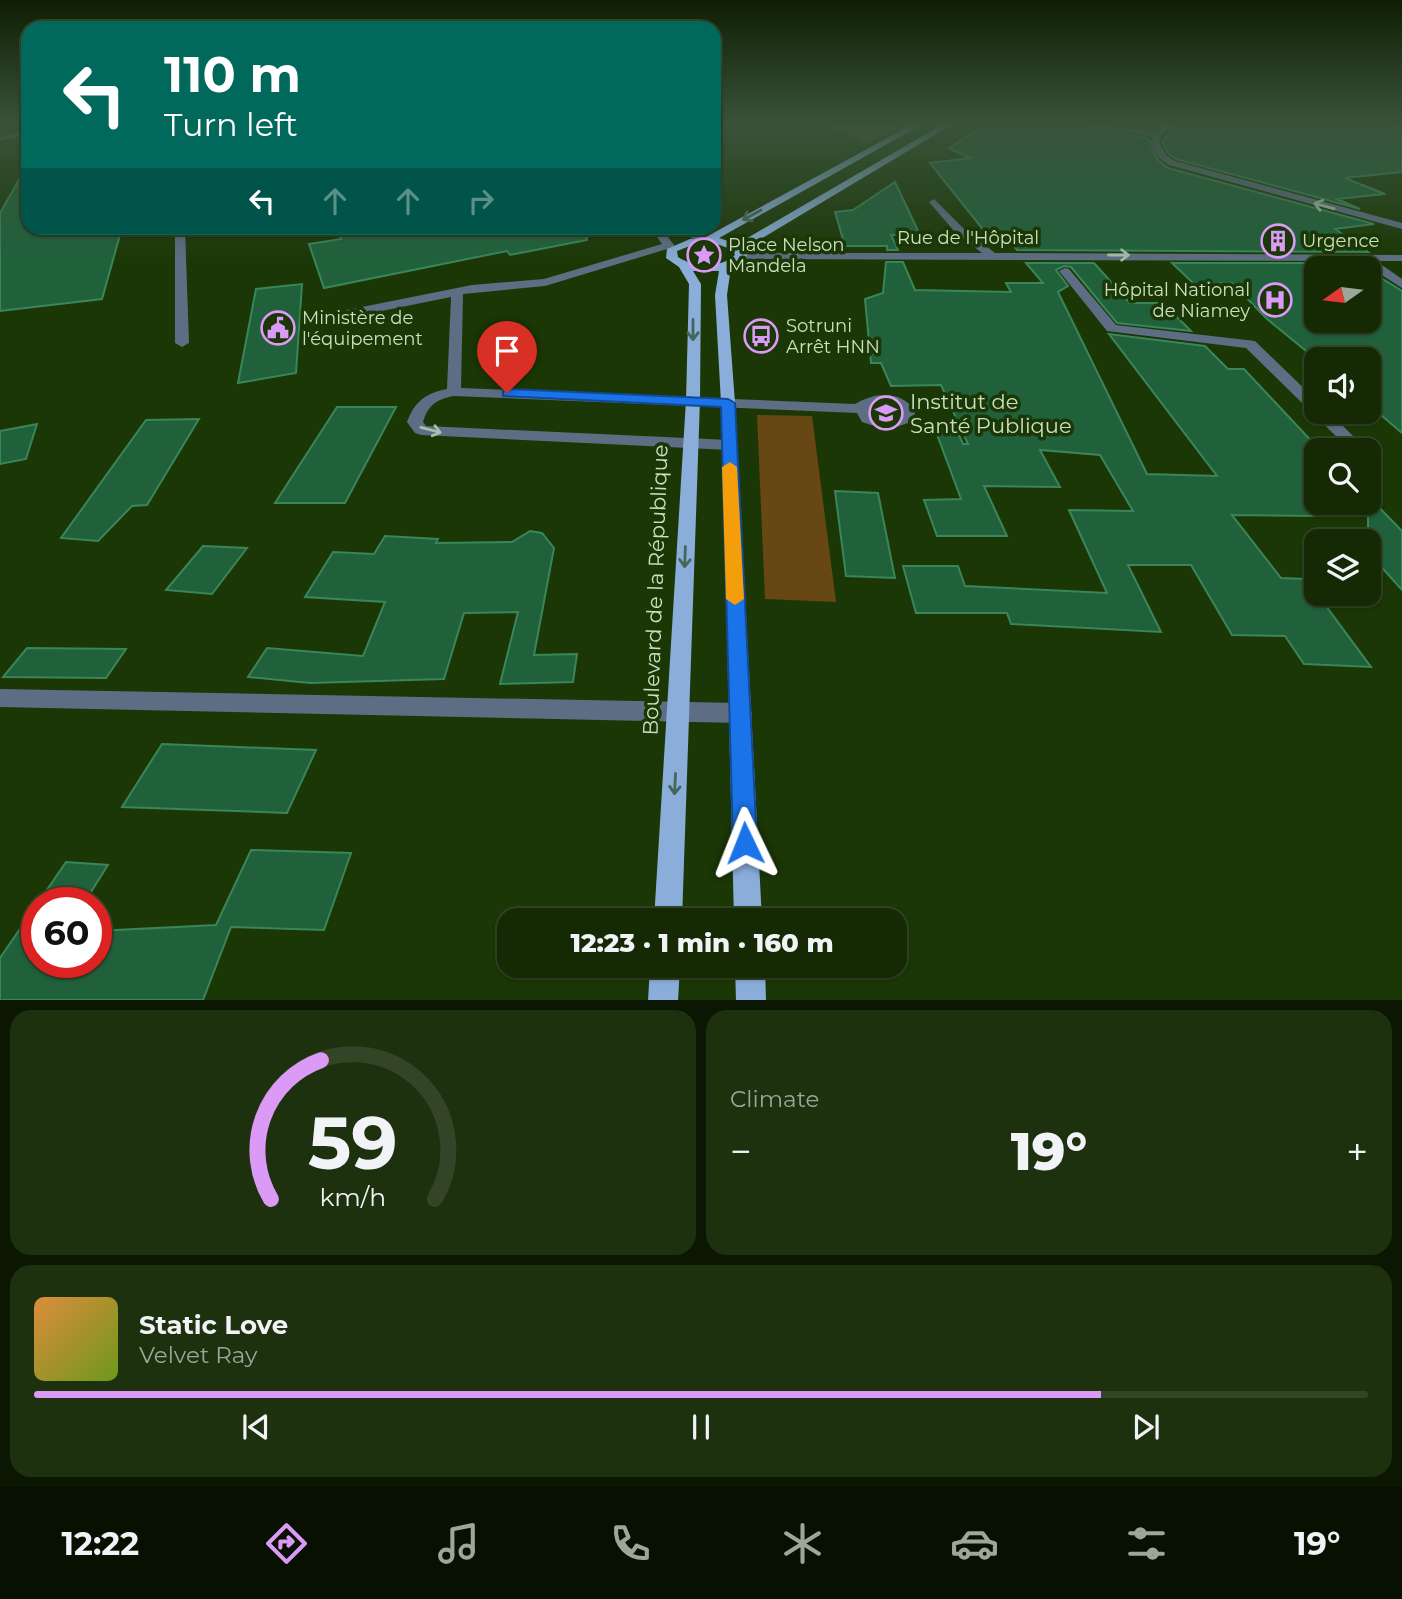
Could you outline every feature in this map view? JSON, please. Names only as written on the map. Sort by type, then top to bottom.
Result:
[{"type":"main road","points":[[721,232],[833,171]]},
{"type":"main road","points":[[715,235],[706,240],[684,242],[675,253],[709,268],[735,257],[874,171]]},
{"type":"main road","points":[[706,240],[735,257]]},
{"type":"main road","name":"Boulevard de la République","points":[[669,908],[689,443],[694,400],[695,285],[675,253]]},
{"type":"main road","points":[[735,257],[721,295],[728,403],[748,908]]},
{"type":"main road","points":[[663,1000],[664,978]]},
{"type":"main road","points":[[750,978],[751,1000]]},
{"type":"street","points":[[1194,171],[1402,228]]},
{"type":"street","points":[[934,202],[958,230],[991,255]]},
{"type":"street","points":[[180,235],[182,343]]},
{"type":"street","points":[[347,314],[457,292],[545,282],[675,253],[661,235]]},
{"type":"street","points":[[694,235],[706,240]]},
{"type":"street","name":"Rue de l'Hôpital","points":[[735,257],[1051,255],[1304,257]]},
{"type":"street","name":"Rue de l'Hôpital","points":[[1381,258],[1402,258]]},
{"type":"street","points":[[1381,270],[1402,284]]},
{"type":"street","points":[[1065,271],[1112,328],[1250,344],[1304,396]]},
{"type":"street","points":[[454,392],[457,292]]},
{"type":"street","points":[[729,445],[440,433],[421,430],[415,422],[418,410],[429,398],[454,392],[861,409]]},
{"type":"street","points":[[1332,424],[1347,438]]},
{"type":"street","points":[[0,698],[740,713]]},
{"type":"shaded area","points":[[757,415],[812,416],[836,602],[765,599]]},
{"type":"building","points":[[936,171],[1178,171],[1374,224],[1335,229],[1368,252],[1017,250],[1002,232],[985,232]]},
{"type":"building","points":[[1219,171],[1402,171],[1345,178],[1385,194],[1337,199],[1360,209]]},
{"type":"building","points":[[21,176],[21,235],[120,235],[102,299],[0,311],[0,213]]},
{"type":"building","points":[[895,182],[920,235],[891,235],[898,250],[887,250],[887,246],[845,246],[835,212],[853,210]]},
{"type":"building","points":[[339,235],[586,235],[587,240],[510,255],[507,251],[324,288],[309,244],[341,239]]},
{"type":"building","points":[[886,262],[903,262],[915,290],[1011,292],[1006,283],[1043,283],[1026,263],[1094,263],[1130,303],[1163,303],[1191,331],[1117,323],[1071,267],[1064,266],[1056,270],[1068,286],[1058,292],[1147,474],[1217,476],[1109,334],[1205,346],[1228,369],[1244,369],[1309,438],[1304,438],[1304,515],[1316,516],[1232,515],[1281,578],[1304,579],[1304,606],[1326,606],[1371,667],[1304,664],[1285,636],[1232,635],[1191,565],[1128,565],[1161,632],[1011,624],[1007,613],[916,613],[903,566],[958,566],[965,586],[1107,593],[1069,510],[1133,511],[1100,455],[1040,450],[1060,487],[984,486],[1007,536],[937,536],[924,500],[961,499],[935,429],[953,421],[963,444],[968,444],[941,385],[891,386],[881,363],[871,363],[865,299],[883,293]]},
{"type":"building","points":[[1172,263],[1304,263],[1304,333],[1381,333],[1381,278],[1402,291],[1402,433],[1381,415],[1381,347],[1304,347],[1304,349],[1267,319],[1232,283],[1194,284]]},
{"type":"building","points":[[302,284],[296,373],[238,383],[256,289]]},
{"type":"building","points":[[337,407],[396,407],[345,503],[275,503]]},
{"type":"building","points":[[199,419],[147,505],[132,506],[98,541],[61,538],[146,420]]},
{"type":"building","points":[[37,424],[26,459],[0,464],[0,431]]},
{"type":"building","points":[[835,491],[878,493],[895,578],[846,576]]},
{"type":"building","points":[[1381,509],[1402,531],[1402,590],[1381,567],[1381,529],[1368,529],[1368,515],[1381,515]]},
{"type":"building","points":[[530,531],[542,533],[554,548],[534,655],[577,654],[573,682],[500,684],[518,612],[464,613],[444,679],[310,683],[248,677],[267,648],[363,656],[385,602],[305,597],[333,552],[374,554],[385,536],[438,539],[436,543],[512,542]]},
{"type":"building","points":[[203,546],[247,548],[212,594],[166,590]]},
{"type":"building","points":[[27,648],[126,649],[106,678],[3,677]]},
{"type":"building","points":[[162,744],[316,750],[287,813],[122,807]]},
{"type":"building","points":[[251,850],[351,853],[324,930],[231,927],[203,1000],[0,1000],[0,958],[21,927],[21,978],[112,978],[112,930],[216,925]]},
{"type":"building","points":[[66,862],[108,865],[94,887],[49,887]]},
{"type":"slow traffic","points":[[730,467],[735,599]]},
{"type":"place","name":"Urgence","points":[[1278,241]]},
{"type":"place","name":"Place Nelson Mandela","points":[[704,255]]},
{"type":"place","name":"Hôpital National de Niamey","points":[[1275,300]]},
{"type":"place","name":"Ministère de l'équipement","points":[[278,328]]},
{"type":"place","name":"Sotruni Arrêt HNN","points":[[761,336]]},
{"type":"place","name":"Institut de Santé Publique","points":[[886,413]]},
{"type":"route","points":[[507,393],[728,403],[745,843]]}]
